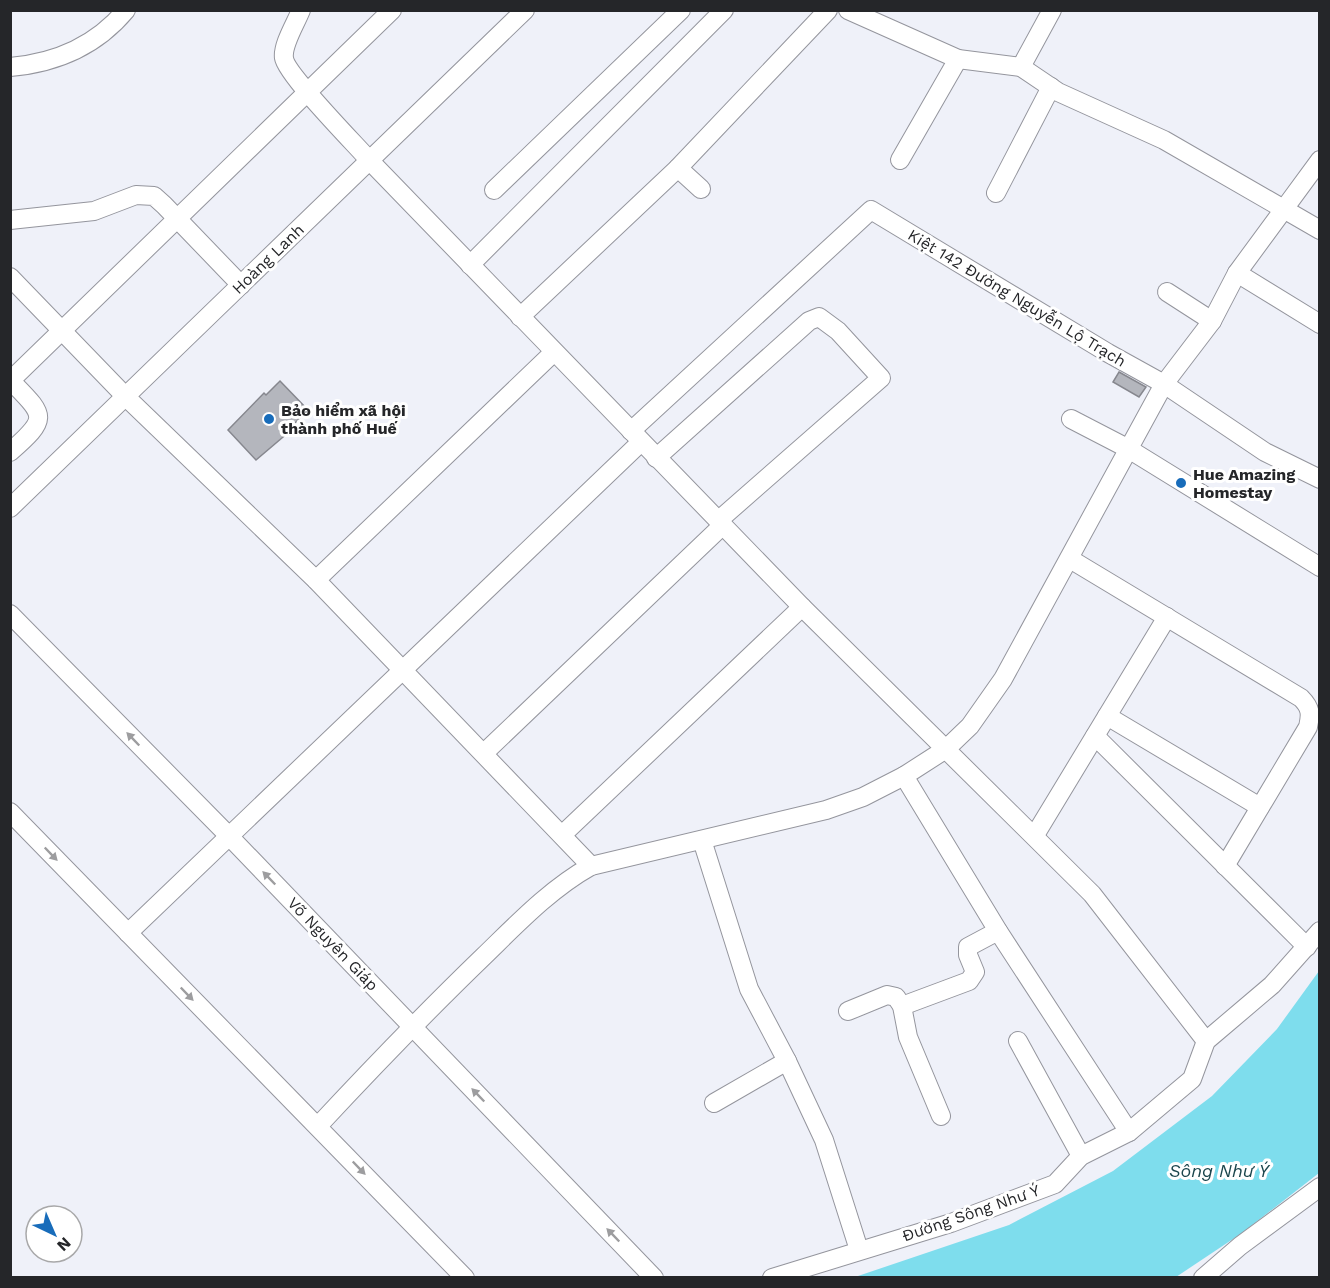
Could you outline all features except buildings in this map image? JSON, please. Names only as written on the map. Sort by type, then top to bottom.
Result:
[{"type":"street","points":[[10,67],[35,65],[64,56],[91,43],[115,24],[126,10]]},
{"type":"street","points":[[301,10],[283,55],[285,63],[308,92],[370,161],[656,458],[802,607],[1035,835],[1092,894],[1206,1041]]},
{"type":"street","points":[[10,452],[32,433],[39,422],[38,408],[10,380],[392,10]]},
{"type":"street","name":"Hoàng Lanh","points":[[10,508],[525,10]]},
{"type":"street","points":[[494,189],[681,10]]},
{"type":"street","points":[[470,265],[724,10]]},
{"type":"street","points":[[520,317],[678,168],[828,10]]},
{"type":"street","points":[[848,10],[958,59],[1021,67],[1051,87],[1164,140],[1320,230]]},
{"type":"street","points":[[1021,67],[1052,10]]},
{"type":"street","points":[[900,160],[958,59]]},
{"type":"street","points":[[996,193],[1051,87]]},
{"type":"street","points":[[318,1126],[412,1026],[532,910],[572,877],[591,866],[826,810],[863,797],[904,776],[946,749],[970,726],[1003,679],[1070,559],[1127,448],[1164,384],[1212,321],[1237,273],[1320,160]]},
{"type":"street","points":[[678,168],[701,189]]},
{"type":"street","points":[[10,219],[94,211],[136,195],[154,196],[242,285]]},
{"type":"street","name":"Kiệt 142 Đường Nguyễn Lộ Trạch","points":[[636,437],[871,210],[1164,384],[1265,452],[1320,479]]},
{"type":"street","points":[[1237,273],[1320,324]]},
{"type":"street","points":[[10,277],[126,397],[316,580],[591,866]]},
{"type":"street","points":[[1167,292],[1212,321]]},
{"type":"street","points":[[484,753],[721,523],[881,378],[838,331],[819,317],[809,321],[656,458]]},
{"type":"street","points":[[316,580],[554,352]]},
{"type":"street","points":[[1071,419],[1127,448],[1320,567]]},
{"type":"street","points":[[128,933],[402,669],[636,437]]},
{"type":"street","points":[[1070,559],[1301,698],[1308,705],[1311,715],[1308,727],[1225,866]]},
{"type":"street","points":[[562,835],[802,607]]},
{"type":"street","name":"Võ Nguyên Giáp","points":[[10,614],[228,835],[654,1278]]},
{"type":"street","points":[[1035,835],[1167,617]]},
{"type":"street","points":[[1107,716],[1260,807]]},
{"type":"street","points":[[1095,736],[1307,947]]},
{"type":"street","points":[[904,776],[998,931],[1129,1132]]},
{"type":"street","points":[[10,812],[465,1278]]},
{"type":"street","points":[[702,840],[749,989],[787,1061],[824,1140],[859,1250]]},
{"type":"street","points":[[902,1006],[969,981],[975,972],[968,955],[968,947],[998,931]]},
{"type":"street","name":"Đường Sông Như Ý","points":[[772,1278],[951,1223],[1055,1184],[1081,1156],[1129,1132],[1192,1079],[1206,1041],[1272,985],[1320,931]]},
{"type":"street","points":[[848,1011],[887,994],[894,994],[902,1006],[908,1037],[941,1116]]},
{"type":"street","points":[[1018,1041],[1081,1156]]},
{"type":"street","points":[[714,1103],[787,1061]]},
{"type":"street","points":[[1203,1278],[1240,1246],[1318,1191]]},
{"type":"water","name":"Sông Như Ý","points":[[1319,971],[1319,1173],[1242,1233],[1176,1277],[855,1277],[1009,1225],[1113,1171],[1212,1096],[1277,1029]]},
{"type":"place","name":"Bảo hiểm xã hội thành phố Huế","points":[[269,419]]},
{"type":"place","name":"Hue Amazing Homestay","points":[[1181,483]]}]
